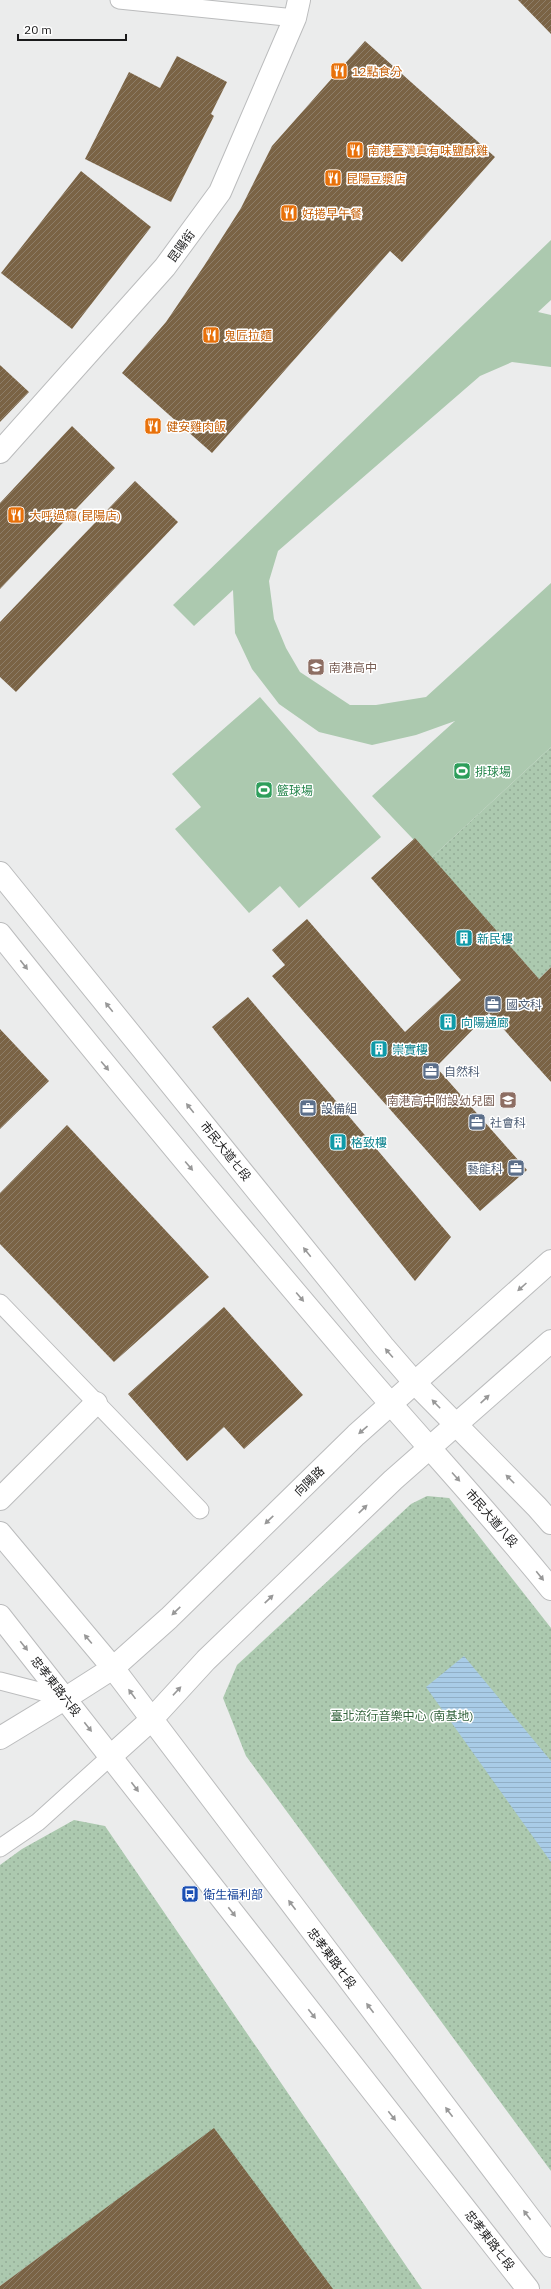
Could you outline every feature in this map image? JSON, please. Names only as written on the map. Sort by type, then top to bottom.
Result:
[{"type":"main road","name":"昆陽街","points":[[0,452],[165,267],[220,192],[297,9]]},
{"type":"main road","name":"市民大道七段","points":[[0,873],[383,1346],[415,1383],[456,1426]]},
{"type":"main road","points":[[0,934],[96,1056],[430,1448]]},
{"type":"main road","name":"向陽路","points":[[0,1738],[113,1668],[168,1618],[356,1435],[551,1261]]},
{"type":"main road","points":[[111,1756],[151,1720],[206,1660],[393,1480],[551,1341]]},
{"type":"main road","points":[[0,1499],[96,1403]]},
{"type":"main road","points":[[456,1426],[538,1507],[551,1523]]},
{"type":"main road","name":"市民大道八段","points":[[430,1448],[506,1533],[551,1590]]},
{"type":"main road","points":[[0,1534],[113,1668]]},
{"type":"main road","name":"忠孝東路六段","points":[[0,1616],[111,1756]]},
{"type":"main road","name":"忠孝東路七段","points":[[113,1668],[551,2246]]},
{"type":"main road","name":"忠孝東路七段","points":[[111,1756],[528,2289]]},
{"type":"lane","points":[[119,0],[297,9]]},
{"type":"lane","points":[[0,1303],[200,1510]]},
{"type":"lane","points":[[0,1681],[66,1698]]},
{"type":"lane","points":[[0,1848],[38,1822],[111,1756]]},
{"type":"green space","points":[[551,240],[551,300],[538,312],[551,315],[551,367],[512,362],[480,376],[278,551],[269,581],[274,619],[286,648],[300,672],[350,705],[376,705],[426,697],[551,583],[551,747],[431,858],[372,796],[455,721],[416,735],[372,745],[319,732],[279,704],[252,669],[235,633],[233,590],[194,626],[173,605]]},
{"type":"green space","name":"籃球場","points":[[260,697],[381,837],[299,908],[280,886],[249,913],[175,829],[201,807],[172,774]]},
{"type":"green space","points":[[551,747],[551,967],[539,979],[431,858]]},
{"type":"green space","name":"臺北流行音樂中心 (南基地)","points":[[427,1496],[449,1498],[551,1628],[551,2171],[246,1756],[223,1698],[237,1665],[411,1504]]},
{"type":"green space","points":[[74,1820],[105,1826],[422,2289],[326,2289],[214,2129],[0,2286],[0,1865],[22,1849]]},
{"type":"water","points":[[464,1656],[551,1761],[551,1862],[426,1687]]},
{"type":"building","points":[[518,0],[551,0],[551,34]]},
{"type":"building","points":[[365,41],[495,157],[402,262],[390,251],[212,453],[122,373],[166,322],[204,266],[241,208],[272,146]]},
{"type":"building","points":[[177,56],[227,82],[211,114],[214,116],[171,202],[85,159],[129,72],[160,88]]},
{"type":"building","points":[[81,171],[151,227],[72,329],[1,273]]},
{"type":"building","points":[[0,365],[29,392],[0,422]]},
{"type":"building","points":[[72,426],[115,468],[0,589],[0,503]]},
{"type":"building","points":[[135,481],[178,522],[16,692],[0,677],[0,622]]},
{"type":"building","points":[[415,838],[539,979],[551,967],[551,1082],[489,1013],[436,1067],[527,1170],[480,1211],[272,976],[285,965],[272,950],[307,919],[405,1032],[461,980],[371,878]]},
{"type":"building","name":"格致樓","points":[[248,997],[451,1237],[415,1281],[212,1027]]},
{"type":"building","points":[[0,1029],[49,1081],[0,1129]]},
{"type":"building","points":[[67,1125],[209,1277],[114,1362],[0,1244],[0,1193]]},
{"type":"building","points":[[224,1307],[303,1395],[244,1449],[224,1427],[187,1461],[128,1394]]},
{"type":"building","points":[[214,2128],[333,2289],[0,2289],[0,2286]]},
{"type":"place","name":"12點食分","points":[[339,71]]},
{"type":"place","name":"南港臺灣真有味鹽酥雞","points":[[355,150]]},
{"type":"place","name":"昆陽豆漿店","points":[[333,178]]},
{"type":"place","name":"好捲早午餐","points":[[289,213]]},
{"type":"place","name":"鬼匠拉麵","points":[[211,335]]},
{"type":"place","name":"健安雞肉飯","points":[[153,426]]},
{"type":"place","name":"大呼過癮(昆陽店)","points":[[16,515]]},
{"type":"place","name":"南港高中","points":[[316,667]]},
{"type":"place","name":"排球場","points":[[462,771]]},
{"type":"place","name":"籃球場","points":[[264,790]]},
{"type":"place","name":"新民樓","points":[[464,938]]},
{"type":"place","name":"國文科","points":[[493,1004]]},
{"type":"place","name":"向陽通廊","points":[[448,1022]]},
{"type":"place","name":"崇實樓","points":[[379,1049]]},
{"type":"place","name":"自然科","points":[[431,1071]]},
{"type":"place","name":"南港高中附設幼兒園","points":[[508,1100]]},
{"type":"place","name":"設備組","points":[[308,1108]]},
{"type":"place","name":"社會科","points":[[477,1122]]},
{"type":"place","name":"格致樓","points":[[338,1142]]},
{"type":"place","name":"藝能科","points":[[516,1168]]},
{"type":"place","name":"衛生福利部","points":[[190,1894]]}]
